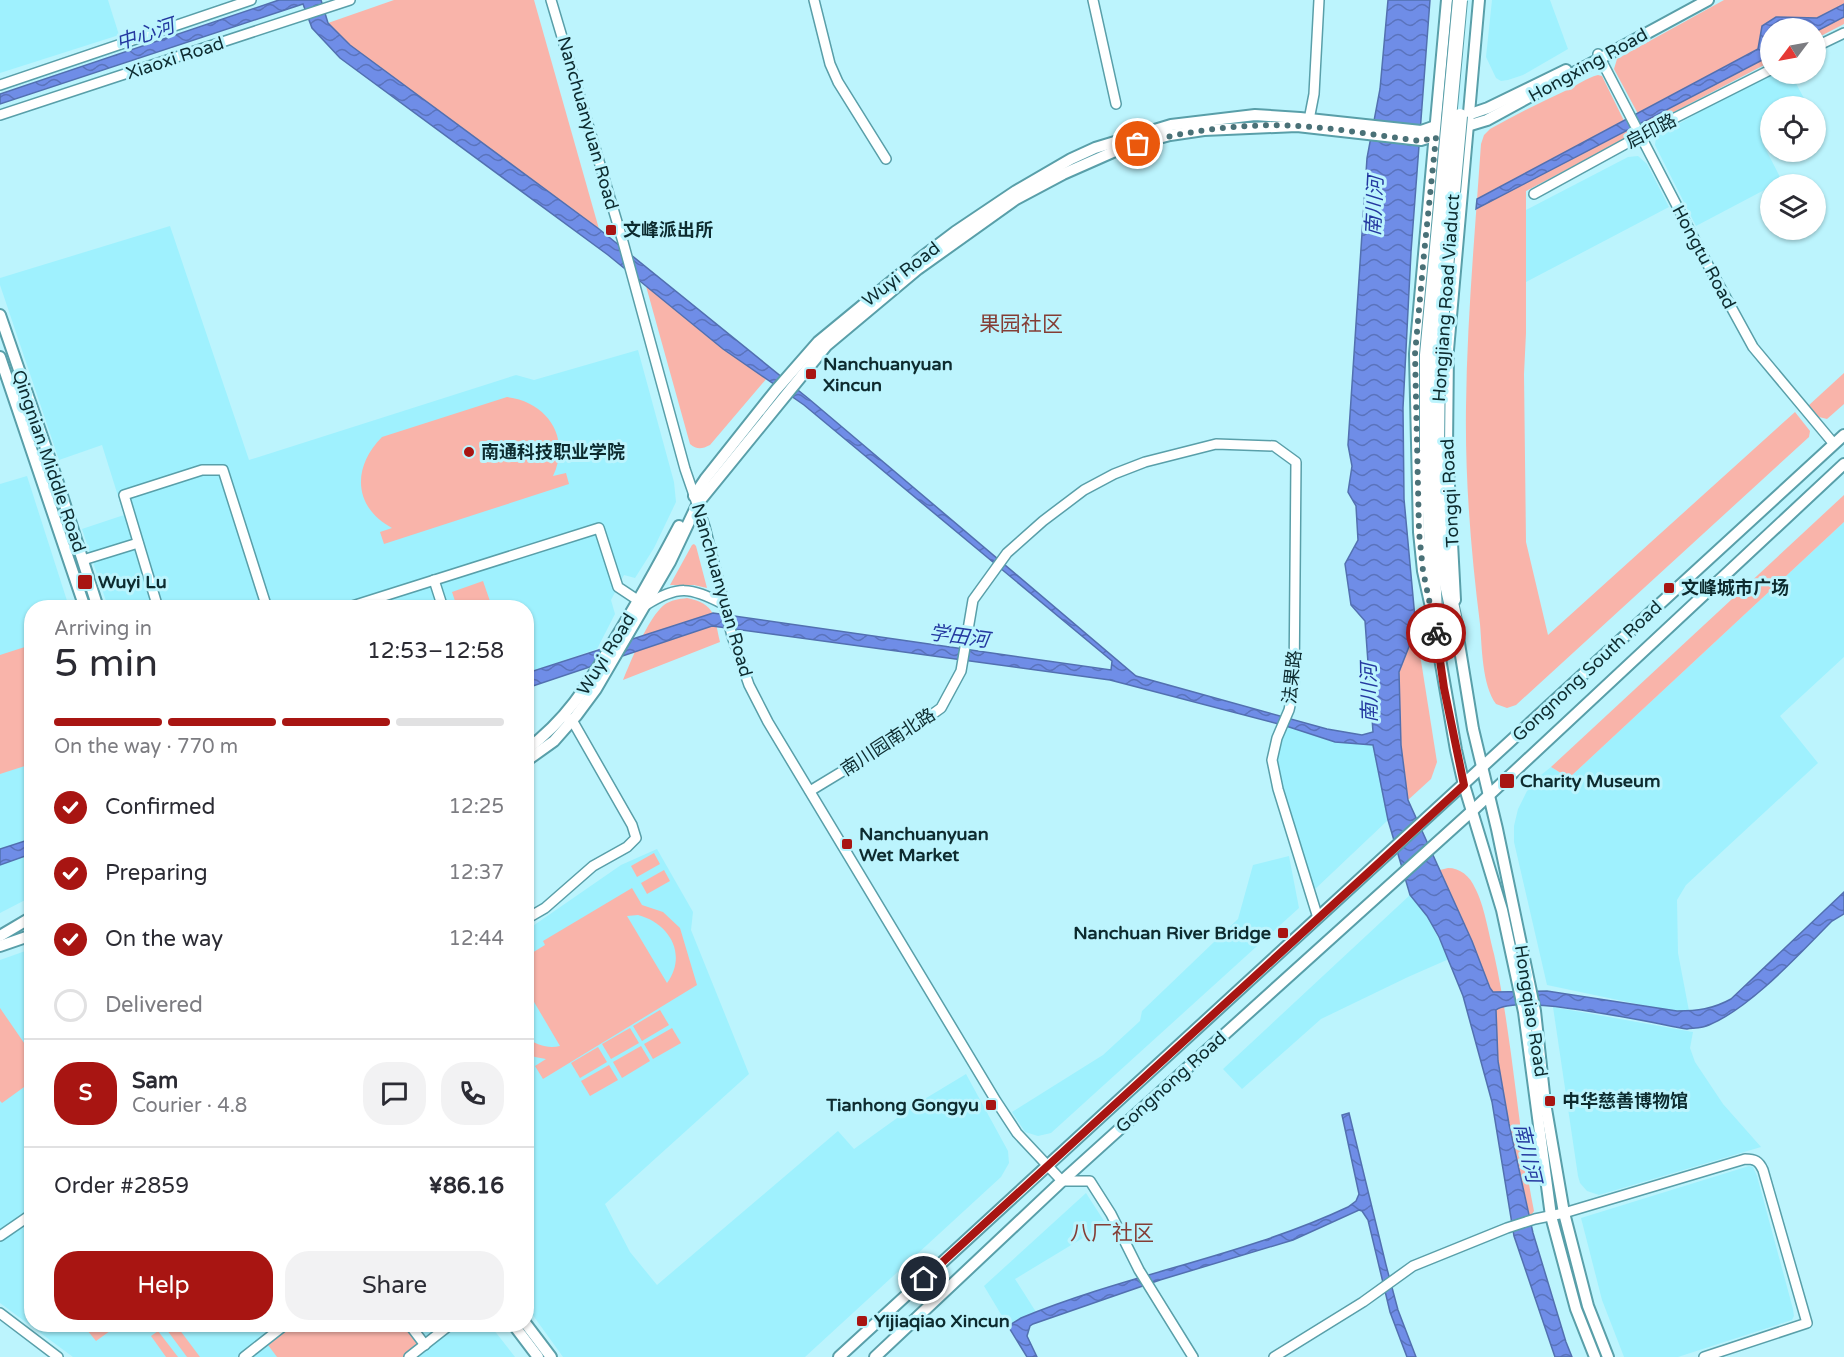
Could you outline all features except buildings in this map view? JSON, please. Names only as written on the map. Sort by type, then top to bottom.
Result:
[{"type":"highway","name":"Hongjiang Road Viaduct","points":[[1436,632],[1432,449],[1427,355],[1460,0]]},
{"type":"highway","name":"Hongjiang Road Viaduct","points":[[1457,630],[1443,566],[1432,449],[1469,0]]},
{"type":"main road","name":"Tongqi Road","points":[[1448,0],[1415,354],[1419,532],[1423,571],[1464,785]]},
{"type":"main road","name":"Tongqi Road","points":[[1479,0],[1448,350],[1448,457],[1457,630],[1481,768]]},
{"type":"main road","name":"Hongxing Road","points":[[1467,127],[1487,120],[1696,0]]},
{"type":"main road","name":"Hongxing Road","points":[[1468,115],[1600,56],[1708,0]]},
{"type":"main road","name":"Wuyi Road","points":[[1437,132],[1468,115]]},
{"type":"main road","name":"Wuyi Road","points":[[534,744],[568,718],[596,689],[626,637],[706,478],[791,380],[826,346],[918,269],[1016,199],[1063,174],[1122,148],[1170,135],[1235,127],[1309,123],[1421,136],[1467,127]]},
{"type":"main road","name":"Qingnian Middle Road","points":[[0,315],[96,600]]},
{"type":"main road","name":"Qingnian Middle Road","points":[[0,357],[82,600]]},
{"type":"main road","name":"Gongnong South Road","points":[[1464,785],[1844,435]]},
{"type":"main road","name":"Gongnong South Road","points":[[1472,811],[1844,464]]},
{"type":"main road","name":"Wuyi Road","points":[[534,755],[546,747],[568,718],[615,639],[642,603]]},
{"type":"main road","name":"Hongqiao Road","points":[[1481,768],[1497,829],[1564,1213],[1588,1306],[1608,1357]]},
{"type":"main road","name":"Hongqiao Road","points":[[1464,785],[1524,988]]},
{"type":"main road","name":"Gongnong Road","points":[[840,1357],[1464,785]]},
{"type":"main road","name":"Gongnong Road","points":[[875,1357],[1062,1181],[1472,811]]},
{"type":"main road","points":[[0,936],[24,922]]},
{"type":"main road","points":[[0,936],[24,926]]},
{"type":"main road","points":[[0,946],[24,938]]},
{"type":"main road","name":"Hongqiao Road","points":[[1529,1011],[1551,1216],[1576,1309],[1594,1357]]},
{"type":"main road","points":[[519,1332],[536,1356]]},
{"type":"main road","points":[[532,1332],[551,1357]]},
{"type":"street","name":"Xiaoxi Road","points":[[0,85],[251,0]]},
{"type":"street","name":"Xiaoxi Road","points":[[0,115],[350,0]]},
{"type":"street","name":"Nanchuanyuan Road","points":[[551,0],[623,242],[685,469],[713,557],[732,636],[749,685],[768,722],[996,1101],[1017,1133],[1062,1181]]},
{"type":"street","points":[[814,0],[830,64],[838,82],[886,159]]},
{"type":"street","points":[[1094,0],[1116,104]]},
{"type":"street","points":[[1309,123],[1314,94],[1319,0]]},
{"type":"street","points":[[1826,42],[1844,33]]},
{"type":"street","name":"Hongtu Road","points":[[1600,56],[1702,254],[1753,346],[1834,444]]},
{"type":"street","name":"启印路","points":[[1534,194],[1640,134],[1760,75]]},
{"type":"street","name":"南川园南北路","points":[[810,790],[909,731],[941,708],[961,671],[974,600],[1007,553],[1043,521],[1084,490],[1114,474],[1145,462],[1216,444],[1274,446],[1296,462]]},
{"type":"street","name":"法果路","points":[[1296,462],[1294,687],[1289,710],[1277,738],[1272,760],[1278,789],[1318,918]]},
{"type":"street","points":[[156,600],[124,495],[202,470],[223,470],[264,600]]},
{"type":"street","points":[[371,600],[599,528],[618,586],[642,603],[690,589],[724,608]]},
{"type":"street","points":[[83,560],[138,543]]},
{"type":"street","points":[[434,580],[440,600]]},
{"type":"street","points":[[534,914],[545,908],[593,866],[627,847],[636,838],[632,825],[568,718]]},
{"type":"street","points":[[1274,1357],[1363,1302],[1413,1266],[1535,1219],[1564,1213],[1745,1159],[1753,1159],[1760,1162],[1807,1323],[1704,1357]]},
{"type":"street","points":[[1062,1181],[1090,1181],[1111,1214],[1141,1273],[1193,1357]]},
{"type":"street","points":[[0,1236],[24,1220]]},
{"type":"street","points":[[0,1313],[24,1331]]},
{"type":"street","points":[[25,1332],[58,1357]]},
{"type":"street","points":[[244,1357],[276,1332]]},
{"type":"street","points":[[415,1332],[425,1345]]},
{"type":"street","points":[[409,1357],[441,1332]]},
{"type":"shaded area","points":[[0,0],[108,0],[119,35],[0,73]]},
{"type":"shaded area","points":[[394,0],[534,0],[599,229],[350,45],[328,23]]},
{"type":"shaded area","points":[[1492,0],[1550,0],[1568,49],[1523,75],[1501,81],[1496,78],[1486,57]]},
{"type":"shaded area","points":[[1724,0],[1844,0],[1844,24],[1826,33],[1826,18],[1760,18],[1760,67],[1645,127],[1614,69],[1617,59]]},
{"type":"shaded area","points":[[1598,75],[1602,76],[1631,135],[1526,191],[1524,374],[1526,542],[1548,635],[1795,412],[1810,431],[1809,437],[1516,705],[1507,708],[1496,704],[1485,676],[1469,516],[1466,434],[1468,341],[1481,144],[1484,135],[1490,129]]},
{"type":"shaded area","points":[[1760,81],[1760,84],[1796,84],[1803,96],[1760,96],[1760,162],[1772,162],[1778,174],[1760,174],[1760,192],[1696,226],[1655,145],[1656,137]]},
{"type":"shaded area","points":[[1638,156],[1647,164],[1669,207],[1526,282],[1526,210],[1628,157]]},
{"type":"shaded area","name":"南通科技职业学院","points":[[170,226],[249,460],[516,375],[534,380],[638,350],[674,482],[676,502],[654,548],[635,578],[624,575],[611,600],[615,614],[597,649],[534,671],[534,600],[106,600],[82,529],[124,515],[102,445],[59,460],[0,285],[0,278]]},
{"type":"shaded area","points":[[646,286],[723,349],[767,378],[710,445],[697,448],[690,444]]},
{"type":"shaded area","points":[[1844,373],[1844,404],[1827,419],[1819,417],[1808,406]]},
{"type":"shaded area","points":[[507,397],[534,406],[552,424],[559,448],[558,462],[553,476],[566,473],[569,484],[384,544],[380,532],[392,528],[370,509],[361,486],[365,461],[382,437]]},
{"type":"shaded area","points":[[27,476],[67,600],[24,600],[24,901],[0,913],[0,484]]},
{"type":"shaded area","points":[[1844,495],[1844,522],[1569,778],[1551,767]]},
{"type":"shaded area","name":"文峰城市广场","points":[[1844,522],[1844,657],[1780,716],[1818,763],[1686,885],[1677,900],[1678,953],[1689,1011],[1675,1012],[1547,985],[1514,842],[1514,826],[1518,809],[1527,791],[1551,767],[1569,778]]},
{"type":"shaded area","points":[[694,544],[707,588],[694,585],[670,585],[692,545]]},
{"type":"shaded area","points":[[483,581],[490,600],[455,600],[452,592]]},
{"type":"shaded area","points":[[687,598],[704,604],[712,612],[720,642],[623,680],[640,640],[658,611],[669,602]]},
{"type":"shaded area","points":[[1416,629],[1437,762],[1431,779],[1408,800],[1401,745],[1399,672]]},
{"type":"shaded area","points":[[24,647],[24,766],[0,774],[0,655]]},
{"type":"shaded area","points":[[1286,726],[1335,742],[1374,745],[1388,820],[1313,891],[1278,775],[1276,757]]},
{"type":"shaded area","points":[[657,849],[693,912],[691,930],[749,1074],[605,1204],[630,1252],[657,1285],[838,1131],[854,1149],[918,1103],[966,1074],[1008,1151],[1009,1163],[1001,1177],[805,1357],[563,1357],[534,1317],[534,925],[621,865]]},
{"type":"shaded area","points":[[654,853],[660,864],[637,877],[631,866]]},
{"type":"shaded area","points":[[1289,856],[1299,908],[1051,1133],[1038,1136],[1025,1132],[1012,1112],[1103,1055],[1140,1021],[1142,1011],[1238,919],[1253,865]]},
{"type":"shaded area","points":[[1448,868],[1464,873],[1470,880],[1481,902],[1488,929],[1506,1018],[1534,1211],[1530,1217],[1509,1124],[1498,1061],[1496,1022],[1489,984],[1440,870]]},
{"type":"shaded area","points":[[664,870],[670,881],[647,894],[641,883]]},
{"type":"shaded area","points":[[632,888],[642,905],[663,912],[680,928],[697,985],[543,1079],[535,1066],[546,1059],[534,1056],[534,1042],[543,1046],[560,1046],[534,1002],[534,952],[545,945],[543,941]],"holes":[[[638,915],[659,925],[672,941],[675,951],[676,961],[667,983],[627,916]]]},
{"type":"shaded area","points":[[1410,895],[1427,916],[1449,959],[1321,1019],[1242,1089],[1223,1069]]},
{"type":"shaded area","points":[[24,951],[24,1321],[0,1303],[0,960]]},
{"type":"shaded area","points":[[1553,1007],[1693,1032],[1690,1048],[1695,1062],[1723,1104],[1761,1147],[1599,1195],[1587,1191],[1580,1183],[1578,1176]]},
{"type":"shaded area","points":[[0,1008],[24,1043],[24,1087],[2,1103],[0,1101]]},
{"type":"shaded area","points":[[660,1010],[669,1025],[642,1041],[633,1026]]},
{"type":"shaded area","points":[[630,1028],[639,1043],[611,1059],[602,1044]]},
{"type":"shaded area","points":[[672,1028],[681,1043],[653,1059],[644,1044]]},
{"type":"shaded area","points":[[641,1046],[650,1061],[622,1078],[613,1062]]},
{"type":"shaded area","points":[[598,1047],[607,1062],[580,1078],[571,1063]]},
{"type":"shaded area","points":[[609,1065],[618,1080],[590,1096],[581,1081]]},
{"type":"shaded area","points":[[1749,1166],[1753,1167],[1757,1176],[1793,1309],[1792,1320],[1678,1357],[1624,1357],[1602,1300],[1581,1218]]},
{"type":"shaded area","points":[[1086,1193],[1106,1224],[1015,1279],[1036,1312],[1008,1326],[984,1286]]},
{"type":"shaded area","points":[[39,1332],[495,1332],[515,1357],[73,1357]]},
{"type":"shaded area","points":[[89,1332],[109,1332],[96,1341]]},
{"type":"shaded area","points":[[159,1332],[178,1357],[166,1357],[151,1336]]},
{"type":"shaded area","points":[[168,1332],[181,1332],[200,1357],[187,1357]]},
{"type":"shaded area","points":[[285,1332],[408,1332],[419,1346],[404,1357],[277,1357],[268,1345]]},
{"type":"water","name":"南川河","points":[[279,0],[321,0],[328,23],[350,45],[599,229],[809,399],[1136,676],[1327,729],[1362,735],[1373,732],[1365,621],[1351,605],[1345,564],[1358,540],[1356,506],[1348,492],[1352,466],[1348,445],[1367,158],[1380,89],[1388,0],[1430,0],[1411,252],[1403,408],[1404,499],[1416,629],[1399,672],[1401,745],[1408,800],[1472,941],[1490,988],[1493,992],[1547,991],[1677,1011],[1698,1010],[1731,999],[1844,892],[1844,914],[1832,921],[1758,993],[1725,1017],[1707,1026],[1687,1029],[1558,1007],[1510,1006],[1496,1010],[1498,1061],[1509,1124],[1533,1233],[1572,1357],[1555,1357],[1514,1236],[1492,1102],[1463,996],[1439,937],[1427,916],[1410,895],[1388,820],[1373,745],[1335,742],[1286,726],[1110,680],[712,626],[534,686],[534,671],[713,613],[1111,670],[1112,661],[804,405],[723,349],[608,255],[340,58],[312,28],[303,4],[0,104],[0,94]]},
{"type":"water","points":[[1844,4],[1844,17],[1826,26],[1826,18],[1817,18]]},
{"type":"water","points":[[1760,38],[1760,61],[1476,209],[1477,199],[1758,49]]},
{"type":"water","points":[[24,841],[24,856],[0,865],[0,849]]},
{"type":"water","points":[[1349,1113],[1398,1310],[1416,1357],[1407,1357],[1390,1312],[1368,1220],[1359,1210],[1293,1240],[1160,1280],[1033,1324],[1027,1336],[1037,1357],[1027,1357],[1008,1326],[1021,1318],[1102,1289],[1268,1239],[1348,1207],[1356,1201],[1359,1194],[1342,1115]]},
{"type":"way so far","points":[[1138,144],[1170,135],[1235,127],[1297,126],[1421,141],[1436,137],[1415,354],[1419,532],[1423,571],[1436,633]]},
{"type":"place","name":"文峰派出所","points":[[611,230]]},
{"type":"place","name":"Nanchuanyuan Xincun","points":[[811,374]]},
{"type":"place","name":"南通科技职业学院","points":[[469,452]]},
{"type":"place","name":"Wuyi Lu","points":[[85,582]]},
{"type":"place","name":"文峰城市广场","points":[[1669,588]]},
{"type":"place","name":"Charity Museum","points":[[1507,781]]},
{"type":"place","name":"Nanchuanyuan Wet Market","points":[[847,844]]},
{"type":"place","name":"Nanchuan River Bridge","points":[[1283,933]]},
{"type":"place","name":"中华慈善博物馆","points":[[1550,1101]]},
{"type":"place","name":"Tianhong Gongyu","points":[[991,1105]]},
{"type":"place","name":"Yijiaqiao Xincun","points":[[862,1321]]},
{"type":"district","name":"果园社区","points":[[1021,324]]},
{"type":"district","name":"八厂社区","points":[[1112,1233]]},
{"type":"route","points":[[924,1279],[1464,785],[1444,688],[1436,633]]},
{"type":"water label","name":"中心河","points":[[145,34]]},
{"type":"water label","name":"学田河","points":[[959,636]]}]
